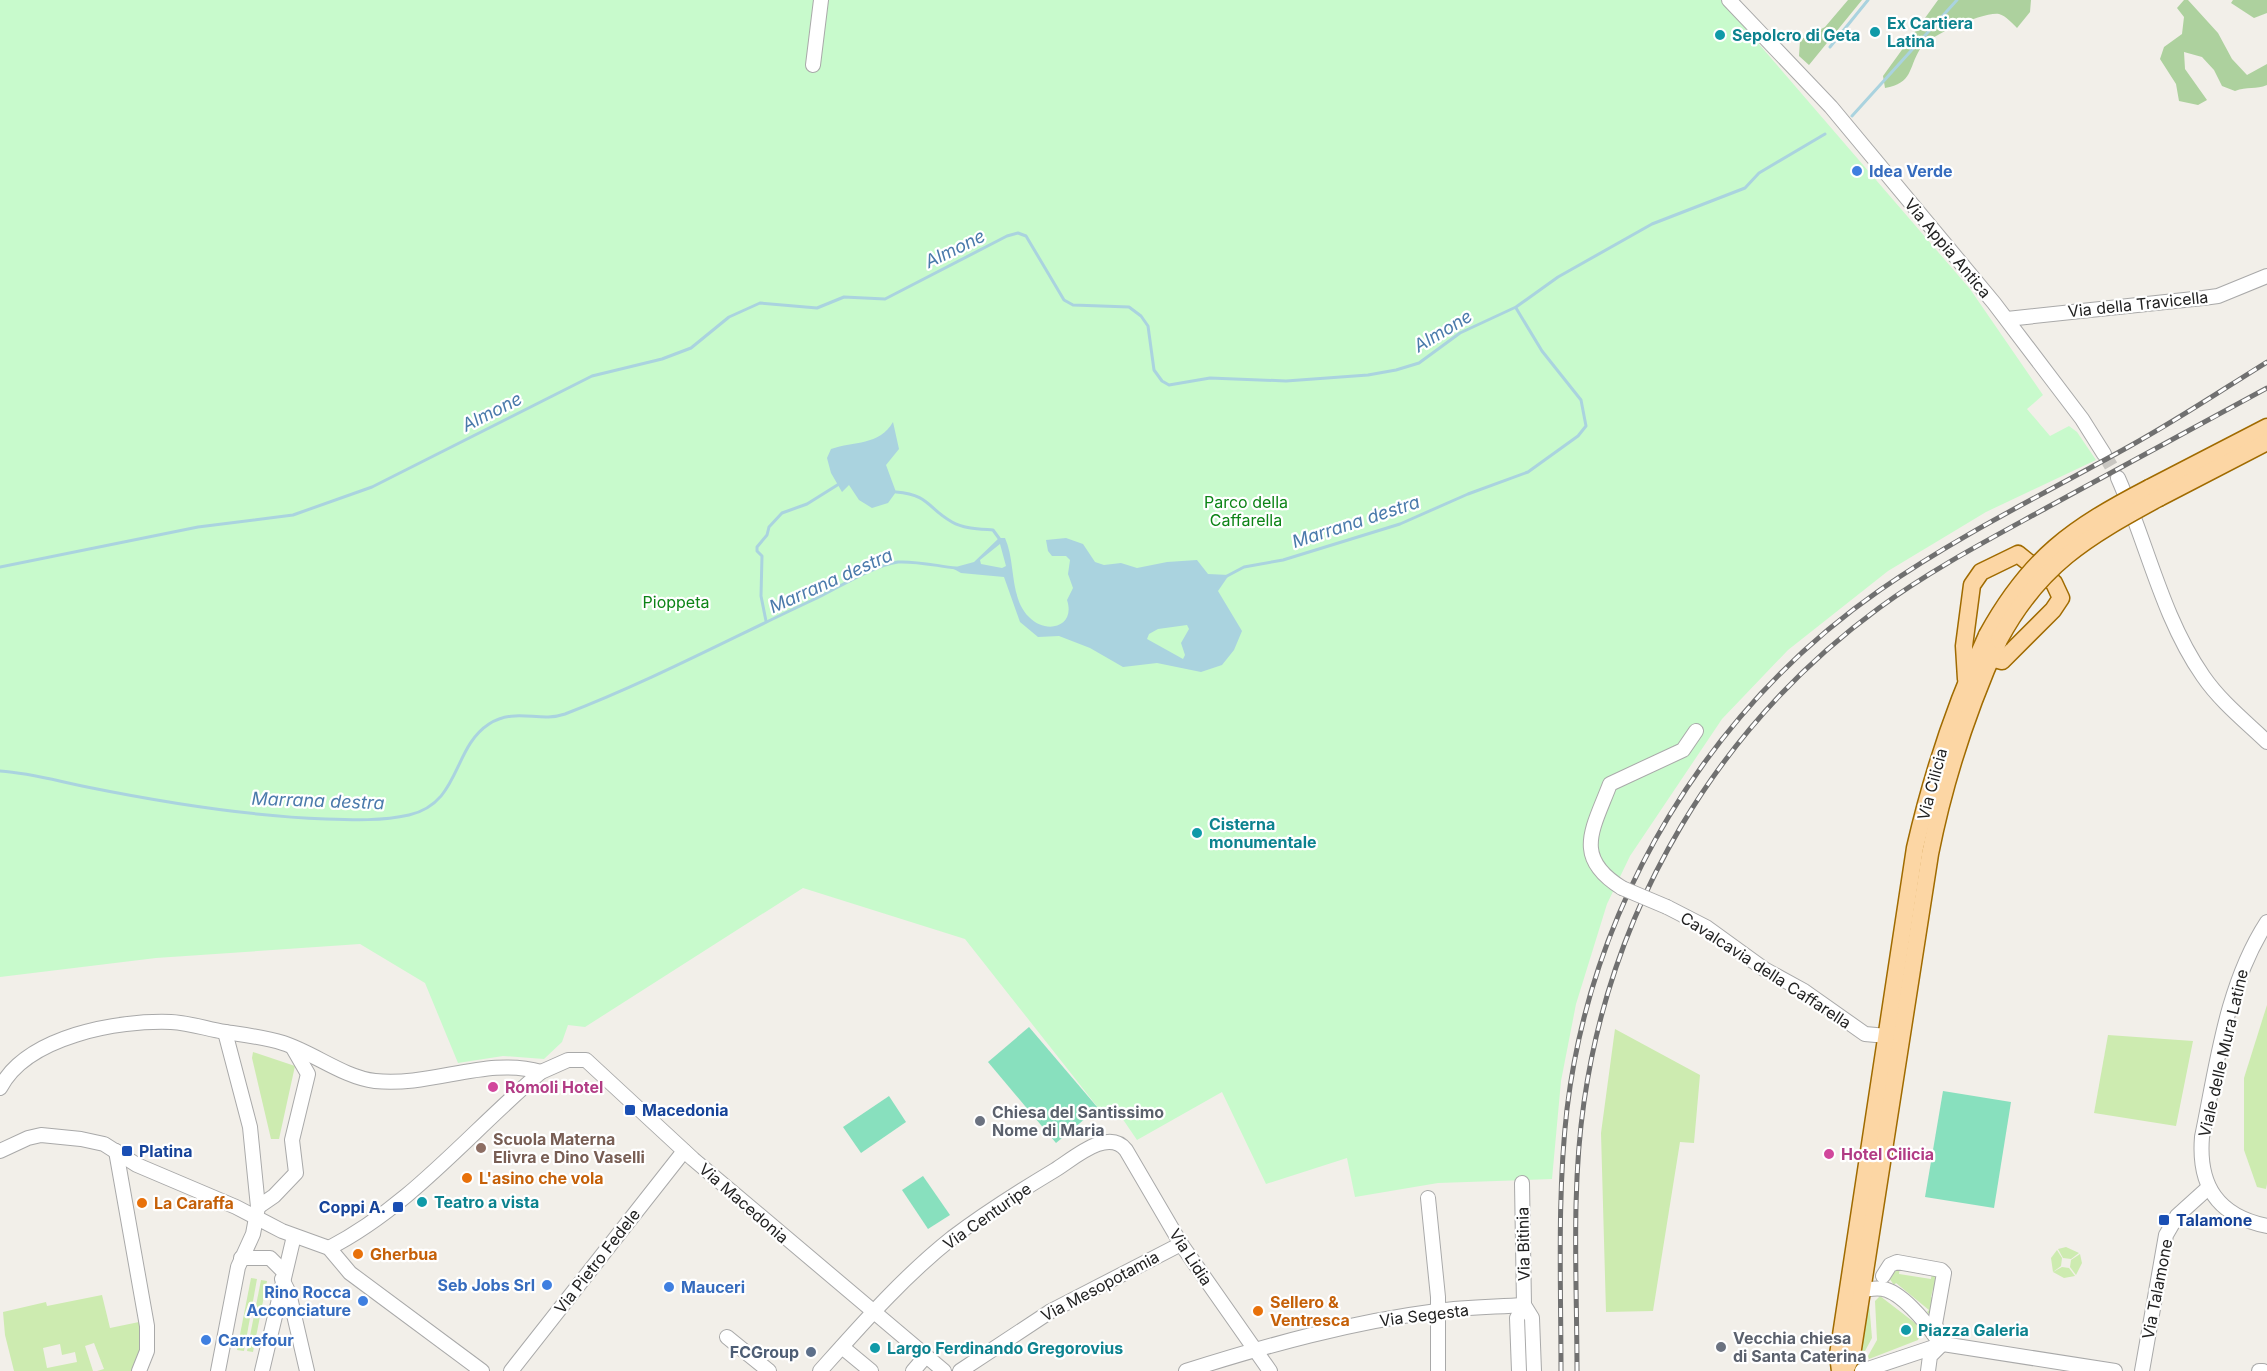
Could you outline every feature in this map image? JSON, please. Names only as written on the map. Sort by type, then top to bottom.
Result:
[{"type":"main road","name":"Via Cilicia","points":[[2154,493],[2267,427]]},
{"type":"main road","name":"Via Cilicia","points":[[1855,1297],[1887,1036],[1915,848],[1931,781],[1966,680],[1993,638],[2009,597],[2049,551],[2084,523],[2267,441]]},
{"type":"main road","points":[[1966,680],[1964,646],[1972,585],[1982,572],[2018,554],[2054,583],[2061,598],[2053,610],[2002,661],[1991,658]]},
{"type":"main road","name":"Via Cilicia","points":[[1855,1297],[1870,1237],[1940,800],[1965,719],[1991,658],[1993,638]]},
{"type":"main road","points":[[1840,1371],[1838,1354],[1855,1297]]},
{"type":"main road","points":[[1845,1371],[1852,1355],[1855,1297]]},
{"type":"street","points":[[813,64],[821,0]]},
{"type":"street","name":"Via Appia Antica","points":[[1729,0],[1831,107],[2007,319],[2082,419],[2104,454]]},
{"type":"street","name":"Via della Travicella","points":[[2007,319],[2218,296],[2267,276]]},
{"type":"street","points":[[2118,478],[2164,597],[2191,655],[2206,681],[2267,742]]},
{"type":"street","name":"Cavalcavia della Caffarella","points":[[1696,731],[1683,750],[1610,784],[1591,834],[1590,852],[1600,872],[1622,888],[1706,927],[1764,969],[1804,991],[1865,1034],[1887,1036]]},
{"type":"street","name":"Viale delle Mura Latine","points":[[2208,1188],[2202,1167],[2202,1137],[2226,1028],[2241,971],[2267,922]]},
{"type":"street","points":[[0,1088],[10,1073],[30,1056],[78,1035],[105,1029],[164,1022],[186,1023],[260,1037],[292,1047],[358,1077],[374,1081],[423,1081],[498,1066],[515,1066],[541,1072]]},
{"type":"street","points":[[218,1371],[241,1258],[253,1234],[257,1212],[250,1127],[225,1032]]},
{"type":"street","points":[[257,1212],[296,1173],[292,1140],[308,1074],[304,1063],[292,1047]]},
{"type":"street","name":"Via Macedonia","points":[[329,1248],[369,1226],[395,1205],[541,1072],[568,1060],[588,1060],[684,1151],[944,1371]]},
{"type":"street","points":[[0,1151],[28,1138],[50,1135],[98,1143],[116,1151],[137,1165],[257,1212],[294,1236],[329,1248],[350,1273],[482,1371]]},
{"type":"street","name":"Via Lidia","points":[[1115,1141],[1126,1150],[1181,1244],[1270,1371]]},
{"type":"street","name":"Via Centuripe","points":[[820,1371],[872,1312],[938,1250],[974,1222],[1072,1159],[1103,1142],[1115,1141]]},
{"type":"street","points":[[116,1151],[147,1326],[147,1351],[139,1371]]},
{"type":"street","name":"Via Pietro Fedele","points":[[511,1371],[684,1151]]},
{"type":"street","name":"Via Bitinia","points":[[1519,1371],[1517,1318],[1524,1305],[1522,1184]]},
{"type":"street","points":[[2208,1188],[2235,1215],[2267,1226]]},
{"type":"street","name":"Via Talamone","points":[[2142,1371],[2166,1235],[2177,1216],[2208,1188]]},
{"type":"street","points":[[1428,1198],[1438,1311],[1438,1371]]},
{"type":"street","points":[[262,1371],[294,1236]]},
{"type":"street","points":[[1870,1237],[1874,1256],[1895,1295]]},
{"type":"street","name":"Via Mesopotamia","points":[[960,1371],[1051,1311],[1181,1244]]},
{"type":"street","points":[[241,1258],[270,1258],[283,1276],[307,1371]]},
{"type":"street","points":[[1883,1276],[1890,1265],[1897,1262],[1941,1270],[1944,1273],[1935,1324],[1943,1344]]},
{"type":"street","points":[[1855,1297],[1884,1289],[1895,1295],[1920,1316],[1943,1344]]},
{"type":"street","name":"Via Bitinia","points":[[1524,1305],[1532,1318],[1534,1371]]},
{"type":"street","name":"Via Segesta","points":[[1186,1371],[1256,1348],[1345,1327],[1438,1311],[1524,1305]]},
{"type":"street","points":[[727,1336],[769,1371]]},
{"type":"street","points":[[1928,1371],[1930,1356],[1943,1344]]},
{"type":"street","points":[[1862,1371],[1943,1344],[2115,1371]]},
{"type":"street","points":[[842,1347],[871,1371]]},
{"type":"street","points":[[913,1371],[926,1356]]},
{"type":"green space","name":"Parco della Caffarella","points":[[0,0],[1721,0],[1970,289],[2043,395],[2027,409],[2050,436],[2069,426],[2077,432],[2096,460],[1986,512],[1888,571],[1788,650],[1722,719],[1630,856],[1607,904],[1576,1004],[1561,1081],[1552,1179],[1438,1183],[1355,1197],[1347,1158],[1266,1184],[1222,1092],[1137,1140],[1122,1118],[1107,1119],[965,939],[803,888],[585,1027],[568,1025],[562,1042],[544,1059],[503,1056],[458,1063],[425,983],[360,944],[156,958],[0,977]]},
{"type":"green space","points":[[1848,0],[1862,0],[1809,65],[1799,56],[1800,40],[1825,27]]},
{"type":"green space","points":[[1938,0],[2031,0],[2030,12],[2017,28],[2004,16],[1992,14],[1944,31],[1920,49],[1901,83],[1885,88],[1883,76]]},
{"type":"green space","points":[[2184,0],[2188,0],[2218,33],[2232,59],[2247,75],[2267,64],[2267,85],[2235,91],[2222,86],[2214,70],[2202,57],[2184,52],[2185,69],[2207,100],[2198,105],[2179,101],[2176,84],[2160,59],[2164,47],[2182,34],[2184,17],[2177,8]]},
{"type":"green space","points":[[2233,0],[2267,0],[2267,13],[2254,18],[2231,3]]},
{"type":"green space","points":[[2267,1005],[2266,1189],[2257,1187],[2244,1150],[2244,1078]]},
{"type":"green space","points":[[1029,1027],[1098,1108],[1056,1143],[988,1062]]},
{"type":"green space","points":[[1615,1029],[1700,1075],[1694,1143],[1680,1142],[1653,1311],[1606,1312],[1601,1133]]},
{"type":"green space","points":[[2108,1035],[2193,1041],[2176,1126],[2094,1113]]},
{"type":"green space","points":[[253,1052],[295,1066],[279,1139],[271,1139],[252,1058]]},
{"type":"green space","points":[[1943,1091],[2011,1102],[1994,1208],[1925,1197]]},
{"type":"green space","points":[[889,1096],[906,1122],[861,1153],[843,1127]]},
{"type":"green space","points":[[923,1176],[950,1215],[928,1229],[902,1190]]},
{"type":"green space","points":[[2066,1247],[2079,1253],[2071,1259],[2063,1258],[2058,1249]]},
{"type":"green space","points":[[2057,1250],[2062,1258],[2061,1266],[2053,1272],[2051,1258]]},
{"type":"green space","points":[[2080,1254],[2082,1263],[2076,1275],[2070,1267],[2071,1260]]},
{"type":"green space","points":[[1900,1266],[1899,1274],[1931,1279],[1932,1271],[1938,1274],[1936,1289],[1933,1289],[1931,1297],[1935,1299],[1930,1315],[1927,1312],[1929,1310],[1896,1283],[1894,1285],[1889,1278],[1890,1272]]},
{"type":"green space","points":[[2062,1267],[2069,1268],[2075,1276],[2064,1278],[2053,1272]]},
{"type":"green space","points":[[251,1278],[257,1279],[244,1351],[237,1350]]},
{"type":"green space","points":[[261,1280],[267,1281],[253,1352],[247,1351]]},
{"type":"green space","points":[[102,1295],[110,1328],[139,1322],[142,1350],[133,1371],[97,1371],[104,1369],[94,1343],[85,1346],[93,1371],[14,1371],[5,1335],[3,1312],[46,1302],[47,1306]],"holes":[[[60,1344],[62,1355],[75,1352],[77,1362],[47,1368],[43,1348]]]},
{"type":"green space","points":[[1880,1296],[1919,1326],[1922,1331],[1918,1340],[1869,1359],[1868,1356],[1877,1340],[1875,1301]]},
{"type":"green space","points":[[1869,1302],[1872,1338],[1865,1351],[1858,1353],[1867,1303]]},
{"type":"water","points":[[893,422],[899,449],[886,465],[896,492],[888,503],[872,508],[859,500],[849,485],[842,492],[831,473],[827,458],[831,449],[873,439],[887,430]]},
{"type":"water","points":[[999,538],[1005,538],[1018,600],[1029,617],[1036,623],[1051,627],[1063,622],[1067,617],[1069,609],[1067,600],[1073,588],[1068,574],[1070,560],[1066,556],[1052,556],[1048,551],[1046,540],[1066,538],[1083,544],[1095,562],[1104,565],[1121,563],[1137,568],[1167,562],[1197,560],[1208,574],[1229,575],[1218,591],[1242,631],[1234,650],[1222,665],[1201,672],[1157,663],[1123,667],[1090,648],[1059,636],[1038,637],[1020,622],[1004,577],[961,573],[952,568],[974,562]],"holes":[[[1000,544],[1006,566],[1002,568],[981,564],[980,560]],[[1187,625],[1189,629],[1181,643],[1185,655],[1183,659],[1147,639],[1149,634],[1158,629]]]},
{"type":"waterway","points":[[1830,47],[1868,0]]},
{"type":"waterway","name":"Almone","points":[[1852,116],[1957,0]]},
{"type":"waterway","name":"Almone","points":[[0,567],[198,527],[293,515],[372,487],[592,376],[662,359],[691,348],[729,317],[760,303],[817,308],[844,297],[885,299],[1007,236],[1018,233],[1026,236],[1064,300],[1073,305],[1129,307],[1141,316],[1148,326],[1154,370],[1162,381],[1169,385],[1210,378],[1286,381],[1368,375],[1396,370],[1419,363],[1460,333],[1516,307],[1558,277],[1652,224],[1745,188],[1759,173],[1825,134]]},
{"type":"waterway","name":"Marrana destra","points":[[1227,576],[1244,567],[1283,560],[1400,524],[1468,494],[1528,472],[1578,436],[1586,426],[1581,400],[1542,351],[1516,308]]},
{"type":"waterway","points":[[766,621],[761,596],[762,556],[757,551],[757,547],[767,535],[769,527],[782,513],[807,504],[839,484]]},
{"type":"waterway","points":[[896,492],[922,499],[944,517],[962,526],[993,530],[1001,541]]},
{"type":"waterway","name":"Marrana destra","points":[[0,771],[236,812],[347,820],[409,815],[426,809],[438,799],[477,734],[499,719],[565,714],[660,673],[879,567],[898,562],[912,562],[956,568]]},
{"type":"tunnel","points":[[2104,454],[2118,478]]},
{"type":"railway","points":[[1561,1371],[1562,1174],[1567,1109],[1581,1032],[1602,957],[1632,885],[1669,816],[1712,752],[1762,692],[1818,638],[1880,590],[1972,533],[2165,426],[2267,362]]},
{"type":"railway","points":[[1577,1371],[1577,1169],[1584,1102],[1598,1029],[1619,958],[1647,890],[1682,825],[1722,764],[1769,707],[1821,655],[1899,594],[1940,567],[2267,388]]},
{"type":"place","name":"Ex Cartiera Latina","points":[[1875,32]]},
{"type":"place","name":"Sepolcro di Geta","points":[[1720,35]]},
{"type":"place","name":"Idea Verde","points":[[1857,171]]},
{"type":"place","name":"Cisterna monumentale","points":[[1197,833]]},
{"type":"place","name":"Romoli Hotel","points":[[493,1087]]},
{"type":"place","name":"Macedonia","points":[[630,1110]]},
{"type":"place","name":"Chiesa del Santissimo Nome di Maria","points":[[980,1121]]},
{"type":"place","name":"Scuola Materna Elivra e Dino Vaselli","points":[[481,1148]]},
{"type":"place","name":"Platina","points":[[127,1151]]},
{"type":"place","name":"Hotel Cilicia","points":[[1829,1154]]},
{"type":"place","name":"L'asino che vola","points":[[467,1178]]},
{"type":"place","name":"Teatro a vista","points":[[422,1202]]},
{"type":"place","name":"La Caraffa","points":[[142,1203]]},
{"type":"place","name":"Coppi A.","points":[[398,1207]]},
{"type":"place","name":"Talamone","points":[[2164,1220]]},
{"type":"place","name":"Gherbua","points":[[358,1254]]},
{"type":"place","name":"Seb Jobs Srl","points":[[547,1285]]},
{"type":"place","name":"Mauceri","points":[[669,1287]]},
{"type":"place","name":"Rino Rocca Acconciature","points":[[363,1301]]},
{"type":"place","name":"Sellero & Ventresca","points":[[1258,1311]]},
{"type":"place","name":"Piazza Galeria","points":[[1906,1330]]},
{"type":"place","name":"Carrefour","points":[[206,1340]]},
{"type":"place","name":"Vecchia chiesa di Santa Caterina","points":[[1721,1347]]},
{"type":"place","name":"Largo Ferdinando Gregorovius","points":[[875,1348]]},
{"type":"place","name":"FCGroup","points":[[811,1352]]},
{"type":"park label","name":"Pioppeta","points":[[676,602]]}]
